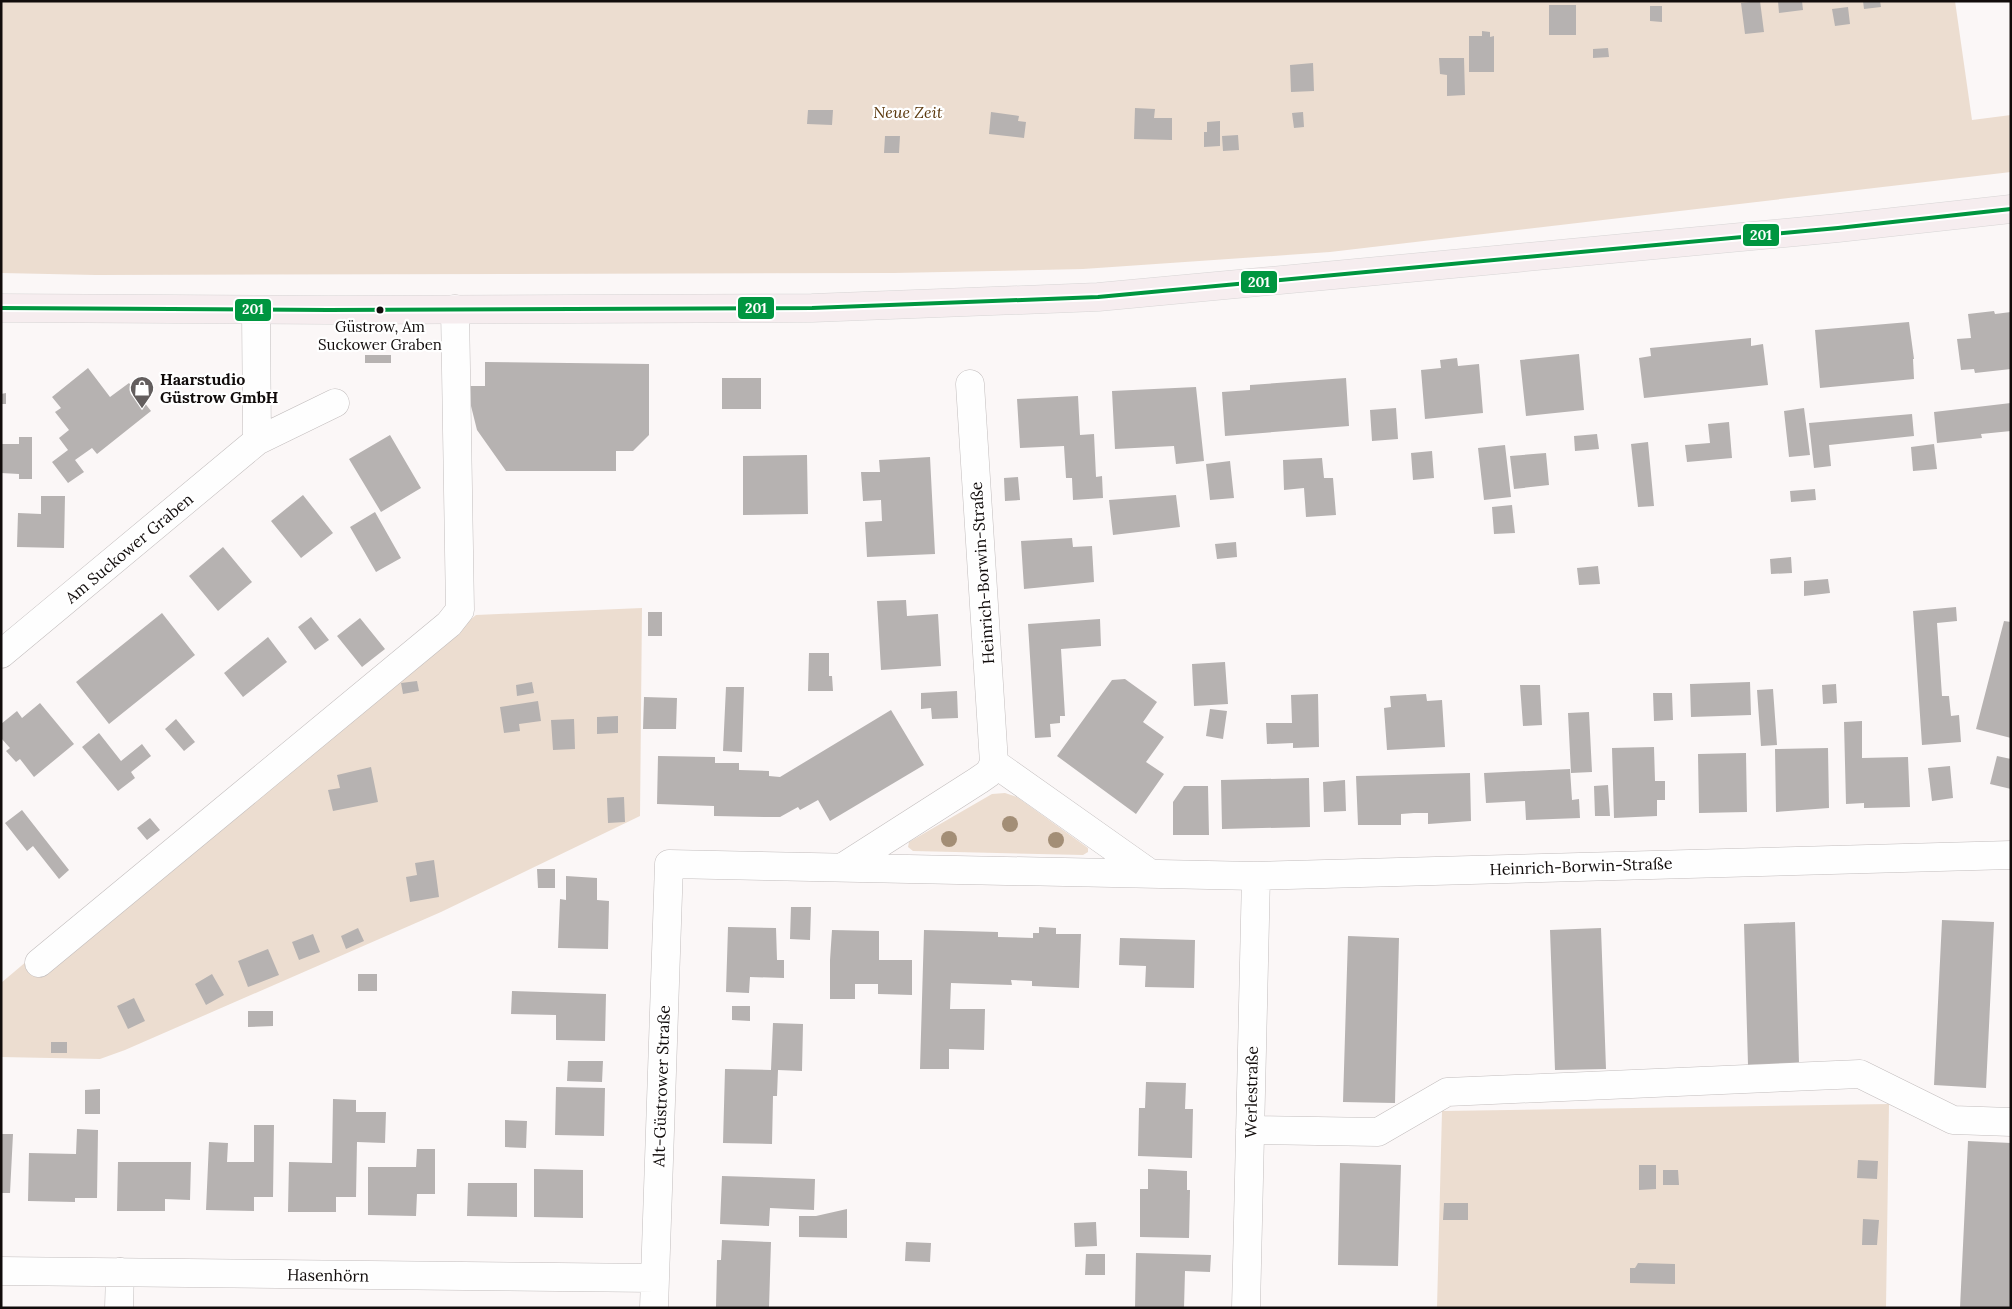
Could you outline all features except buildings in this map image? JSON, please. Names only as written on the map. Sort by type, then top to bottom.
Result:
[{"type":"main road","points":[[1,308],[256,310],[812,308],[1098,297],[1828,229],[2011,209]]},
{"type":"street","points":[[39,963],[449,624],[460,610],[455,309]]},
{"type":"street","points":[[256,310],[257,441]]},
{"type":"street","name":"Heinrich-Borwin-Straße","points":[[970,384],[994,763]]},
{"type":"street","name":"Am Suckower Graben","points":[[1,654],[257,441],[335,403]]},
{"type":"street","points":[[843,867],[979,780],[989,773],[994,763],[1151,874]]},
{"type":"street","name":"Heinrich-Borwin-Straße","points":[[669,864],[1256,876],[2011,855]]},
{"type":"street","name":"Alt-Güstrower Straße","points":[[654,1308],[669,864]]},
{"type":"street","name":"Werlestraße","points":[[1246,1308],[1256,876]]},
{"type":"street","points":[[1250,1130],[1378,1132],[1447,1092],[1860,1074],[1953,1120],[2011,1122]]},
{"type":"street","name":"Hasenhörn","points":[[1,1271],[655,1278]]},
{"type":"street","points":[[120,1272],[120,1308]]},
{"type":"green space","name":"Neue Zeit","points":[[1,1],[1955,1],[1972,120],[2011,115],[2011,172],[1330,252],[1083,269],[894,273],[96,275],[1,273]]},
{"type":"green space","points":[[642,608],[640,816],[441,912],[125,1050],[100,1059],[1,1057],[1,983],[27,961],[38,974],[476,615]]},
{"type":"green space","points":[[1005,793],[1017,797],[1088,848],[1088,852],[1083,855],[913,851],[908,847],[909,842],[992,794]]},
{"type":"green space","points":[[1889,1104],[1886,1308],[1437,1308],[1442,1111]]},
{"type":"transit line","name":"201","points":[[1,308],[328,310],[812,308],[1098,297],[1838,228],[2011,209]]},
{"type":"place","name":"Güstrow, Am Suckower Graben","points":[[380,310]]},
{"type":"place","name":"Haarstudio Güstrow GmbH","points":[[142,409]]}]
